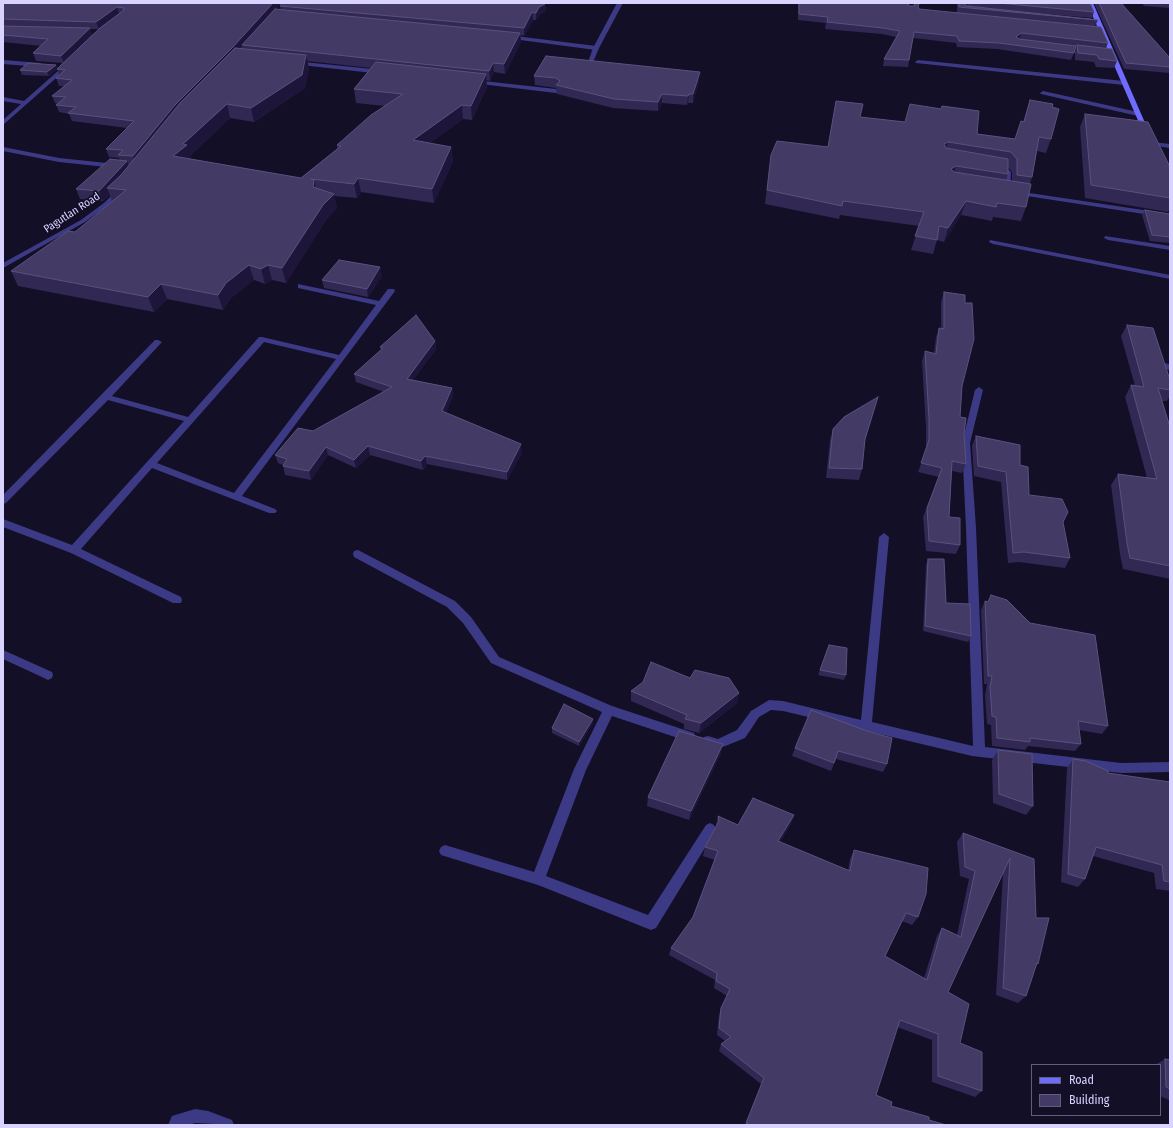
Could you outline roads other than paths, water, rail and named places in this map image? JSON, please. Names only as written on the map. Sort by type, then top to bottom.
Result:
[{"type":"street","points":[[588,67],[596,48],[620,3]]},
{"type":"street","points":[[1090,3],[1124,84],[1155,151]]},
{"type":"street","points":[[1090,21],[1098,22]]},
{"type":"street","points":[[1094,30],[1101,30]]},
{"type":"street","points":[[498,36],[596,48]]},
{"type":"street","points":[[1103,52],[1111,53]]},
{"type":"street","points":[[3,123],[76,58]]},
{"type":"street","points":[[3,62],[50,66]]},
{"type":"street","points":[[284,62],[385,73]]},
{"type":"street","points":[[918,62],[1124,84]]},
{"type":"street","points":[[58,66],[66,67]]},
{"type":"street","points":[[470,82],[556,91]]},
{"type":"street","points":[[1043,93],[1138,114]]},
{"type":"street","points":[[3,99],[25,103]]},
{"type":"street","points":[[1152,144],[1170,146]]},
{"type":"street","points":[[3,149],[59,160],[124,167]]},
{"type":"street","points":[[993,166],[1004,168],[1008,172],[1005,191],[1170,216]]},
{"type":"street","name":"Pagutlan Road","points":[[3,266],[83,221],[106,204],[127,182]]},
{"type":"street","points":[[1108,238],[1170,248]]},
{"type":"street","points":[[993,242],[1170,277]]},
{"type":"street","points":[[301,286],[382,304]]},
{"type":"street","points":[[236,497],[391,291]]},
{"type":"street","points":[[74,550],[262,340],[342,358]]},
{"type":"street","points":[[3,501],[158,342]]},
{"type":"street","points":[[979,390],[966,443],[972,528],[979,751]]},
{"type":"street","points":[[106,397],[190,420]]},
{"type":"street","points":[[151,464],[272,511]]},
{"type":"street","points":[[3,523],[74,550],[177,600]]},
{"type":"street","points":[[866,726],[884,537]]},
{"type":"street","points":[[358,554],[450,604],[466,620],[495,660],[609,710],[678,734],[718,744],[741,734],[755,714],[768,705],[783,706],[979,751],[1121,768],[1170,767]]},
{"type":"street","points":[[3,654],[48,675]]},
{"type":"street","points":[[538,879],[580,769],[609,710]]},
{"type":"street","points":[[445,850],[538,879],[651,923],[710,829]]},
{"type":"street","points":[[175,1125],[177,1121],[195,1116],[208,1118],[227,1125]]}]
